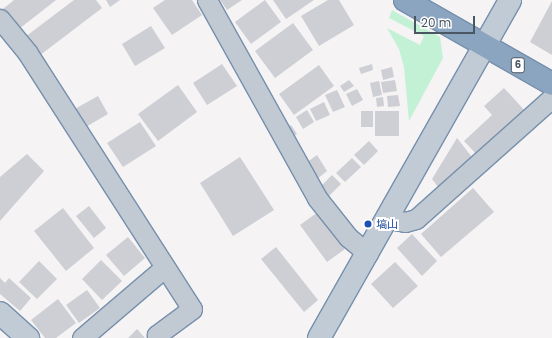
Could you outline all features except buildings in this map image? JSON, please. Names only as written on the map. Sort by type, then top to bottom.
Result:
[{"type":"highway","name":"6","points":[[405,0],[552,84]]},
{"type":"street","points":[[207,0],[317,198],[348,237],[368,254]]},
{"type":"street","points":[[319,338],[388,219],[483,45],[510,0]]},
{"type":"street","points":[[0,19],[27,52],[192,309],[157,335],[159,338]]},
{"type":"street","points":[[388,219],[405,222],[416,219],[552,98]]},
{"type":"street","points":[[82,338],[165,267]]},
{"type":"street","points":[[0,313],[28,338]]},
{"type":"green space","points":[[392,10],[440,37],[443,58],[409,121],[404,67],[399,49],[387,28],[420,45],[424,36],[389,18]]},
{"type":"place","name":"塙山","points":[[368,224]]}]
